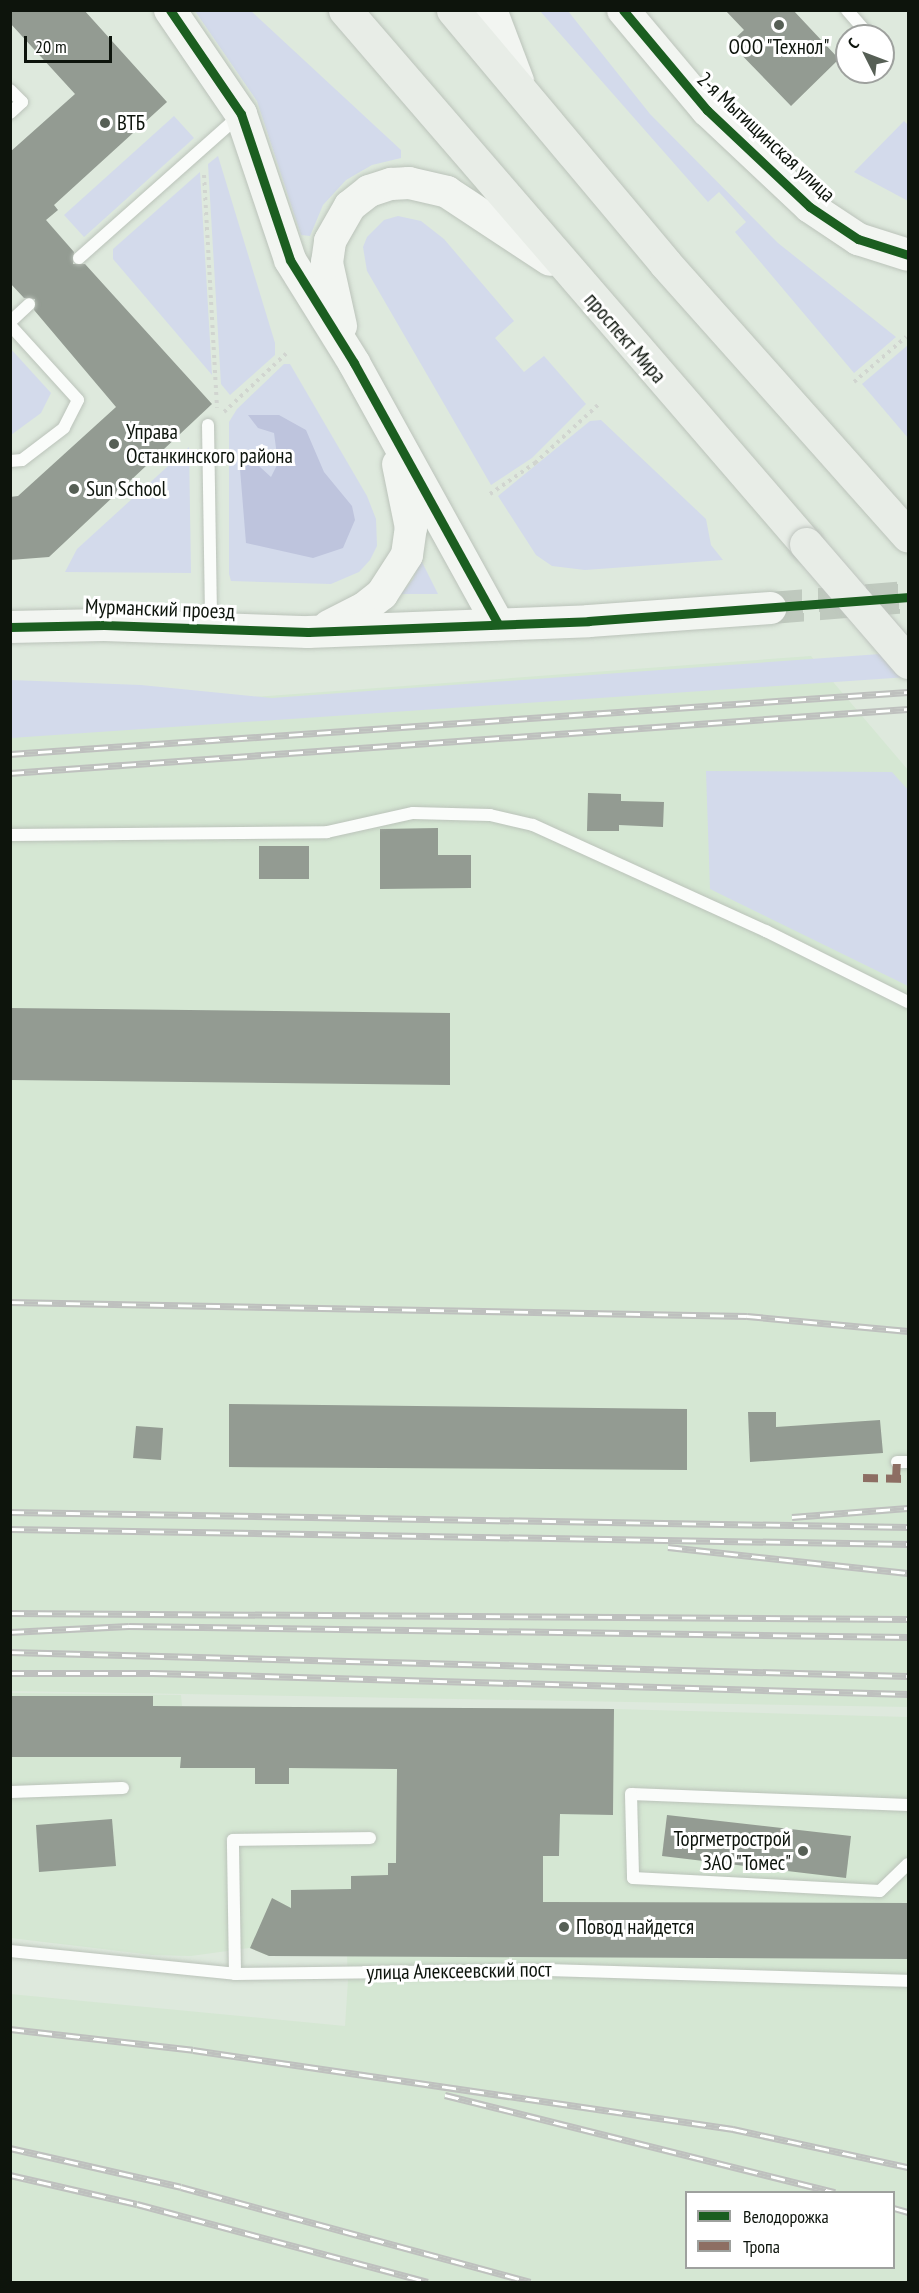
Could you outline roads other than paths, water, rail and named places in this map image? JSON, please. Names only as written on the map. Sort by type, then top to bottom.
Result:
[{"type":"main road","name":"проспект Мира","points":[[345,10],[572,277],[909,662]]},
{"type":"main road","points":[[453,10],[526,98],[908,536]]},
{"type":"street","points":[[170,10],[241,114],[290,260],[354,363],[498,624]]},
{"type":"street","points":[[337,10],[368,36]]},
{"type":"street","points":[[491,10],[526,98]]},
{"type":"street","name":"2-я Мытищинская улица","points":[[623,10],[707,110],[810,207],[858,239],[909,255]]},
{"type":"street","points":[[354,363],[327,263],[339,222],[369,191],[409,183],[447,192],[521,237],[572,277]]},
{"type":"street","points":[[308,632],[363,609],[397,577],[407,555],[408,507],[388,426]]},
{"type":"street","name":"Мурманский проезд","points":[[10,627],[211,628],[308,632],[498,624],[771,608]]},
{"type":"lane","points":[[850,12],[860,24]]},
{"type":"lane","points":[[10,90],[22,102],[10,112]]},
{"type":"lane","points":[[79,258],[241,114]]},
{"type":"lane","points":[[10,461],[22,460],[64,428],[78,400],[10,324],[29,304]]},
{"type":"lane","points":[[208,425],[211,628]]},
{"type":"lane","points":[[10,835],[327,832],[412,813],[490,815],[534,825],[766,931],[909,1002]]},
{"type":"lane","points":[[10,1792],[123,1788]]},
{"type":"lane","points":[[909,1805],[631,1794],[633,1878],[880,1891],[909,1864]]},
{"type":"lane","points":[[235,1974],[233,1840],[370,1838]]},
{"type":"lane","name":"улица Алексеевский пост","points":[[10,1951],[235,1974],[545,1970],[909,1981]]},
{"type":"tunnel","points":[[771,608],[908,597]]},
{"type":"railway","points":[[10,754],[908,692]]},
{"type":"railway","points":[[10,773],[908,709]]},
{"type":"railway","points":[[10,1302],[747,1316],[908,1331]]},
{"type":"railway","points":[[792,1517],[908,1508]]},
{"type":"railway","points":[[10,1512],[908,1527]]},
{"type":"railway","points":[[10,1529],[908,1544]]},
{"type":"railway","points":[[668,1547],[908,1573]]},
{"type":"railway","points":[[10,1613],[908,1619]]},
{"type":"railway","points":[[10,1632],[129,1626],[908,1637]]},
{"type":"railway","points":[[10,1652],[908,1676]]},
{"type":"railway","points":[[10,1673],[153,1673],[908,1694]]},
{"type":"railway","points":[[10,2029],[193,2050],[733,2129],[908,2167]]},
{"type":"railway","points":[[445,2095],[831,2191]]},
{"type":"railway","points":[[10,2148],[181,2187],[530,2282]]},
{"type":"railway","points":[[10,2175],[137,2204],[428,2282]]},
{"type":"railway","points":[[895,2208],[908,2212]]},
{"type":"place","name":"ООО \"Технол\"","points":[[779,25]]},
{"type":"place","name":"ВТБ","points":[[105,123]]},
{"type":"place","name":"Управа Останкинского района","points":[[114,444]]},
{"type":"place","name":"Sun School","points":[[74,489]]},
{"type":"place","name":"Торгметрострой ЗАО \"Томес\"","points":[[803,1851]]},
{"type":"place","name":"Повод найдется","points":[[564,1927]]}]
